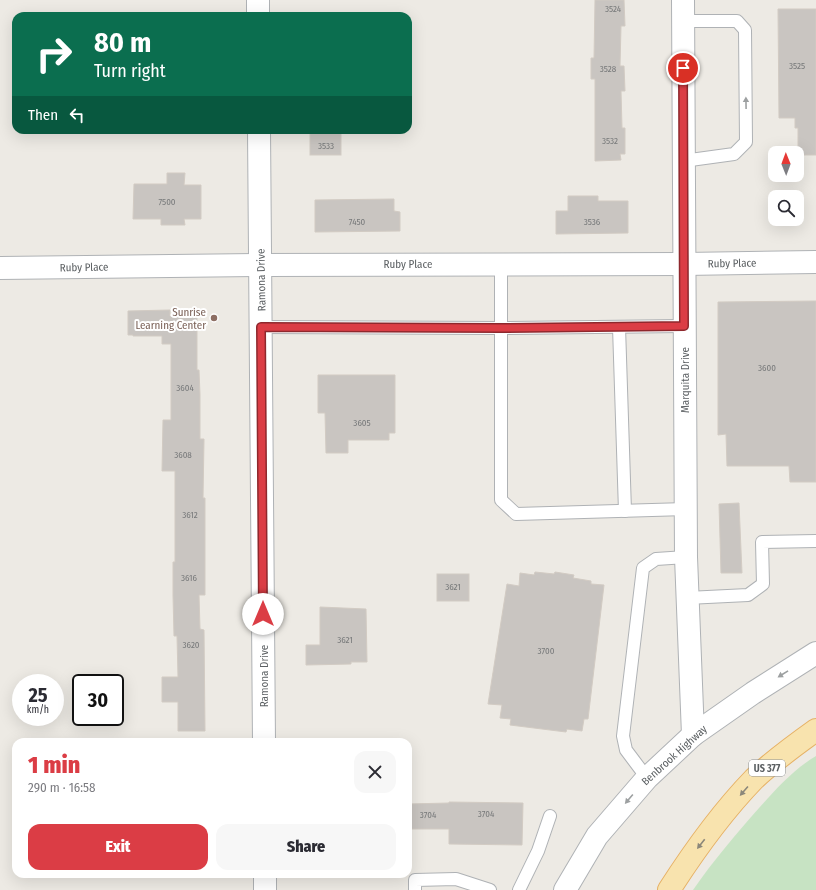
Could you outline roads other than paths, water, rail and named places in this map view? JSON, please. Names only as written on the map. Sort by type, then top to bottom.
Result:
[{"type":"main road","name":"US 377","points":[[669,890],[691,856],[754,779],[790,748],[816,730]]},
{"type":"street","points":[[258,0],[258,12]]},
{"type":"street","name":"Marquita Drive","points":[[683,0],[686,557],[693,735]]},
{"type":"street","name":"Ramona Drive","points":[[259,134],[264,738]]},
{"type":"street","name":"Ruby Place","points":[[0,268],[260,264],[684,264],[816,262]]},
{"type":"street","name":"Benbrook Highway","points":[[565,890],[597,836],[647,778],[693,735],[753,693],[816,653]]},
{"type":"street","points":[[265,878],[265,890]]},
{"type":"lane","points":[[683,21],[737,22],[745,30],[746,142],[734,154],[683,161]]},
{"type":"lane","points":[[501,264],[501,500],[516,514],[686,509]]},
{"type":"lane","points":[[261,327],[501,328],[684,326]]},
{"type":"lane","points":[[619,327],[625,510]]},
{"type":"lane","points":[[687,598],[748,596],[763,584],[762,542],[816,541]]},
{"type":"lane","points":[[647,778],[626,750],[623,736],[643,568],[656,559],[686,557]]},
{"type":"lane","points":[[519,890],[538,851],[550,816]]},
{"type":"lane","points":[[415,890],[415,880],[456,879],[490,890]]},
{"type":"place","name":"Sunrise Learning Center","points":[[214,318]]}]
